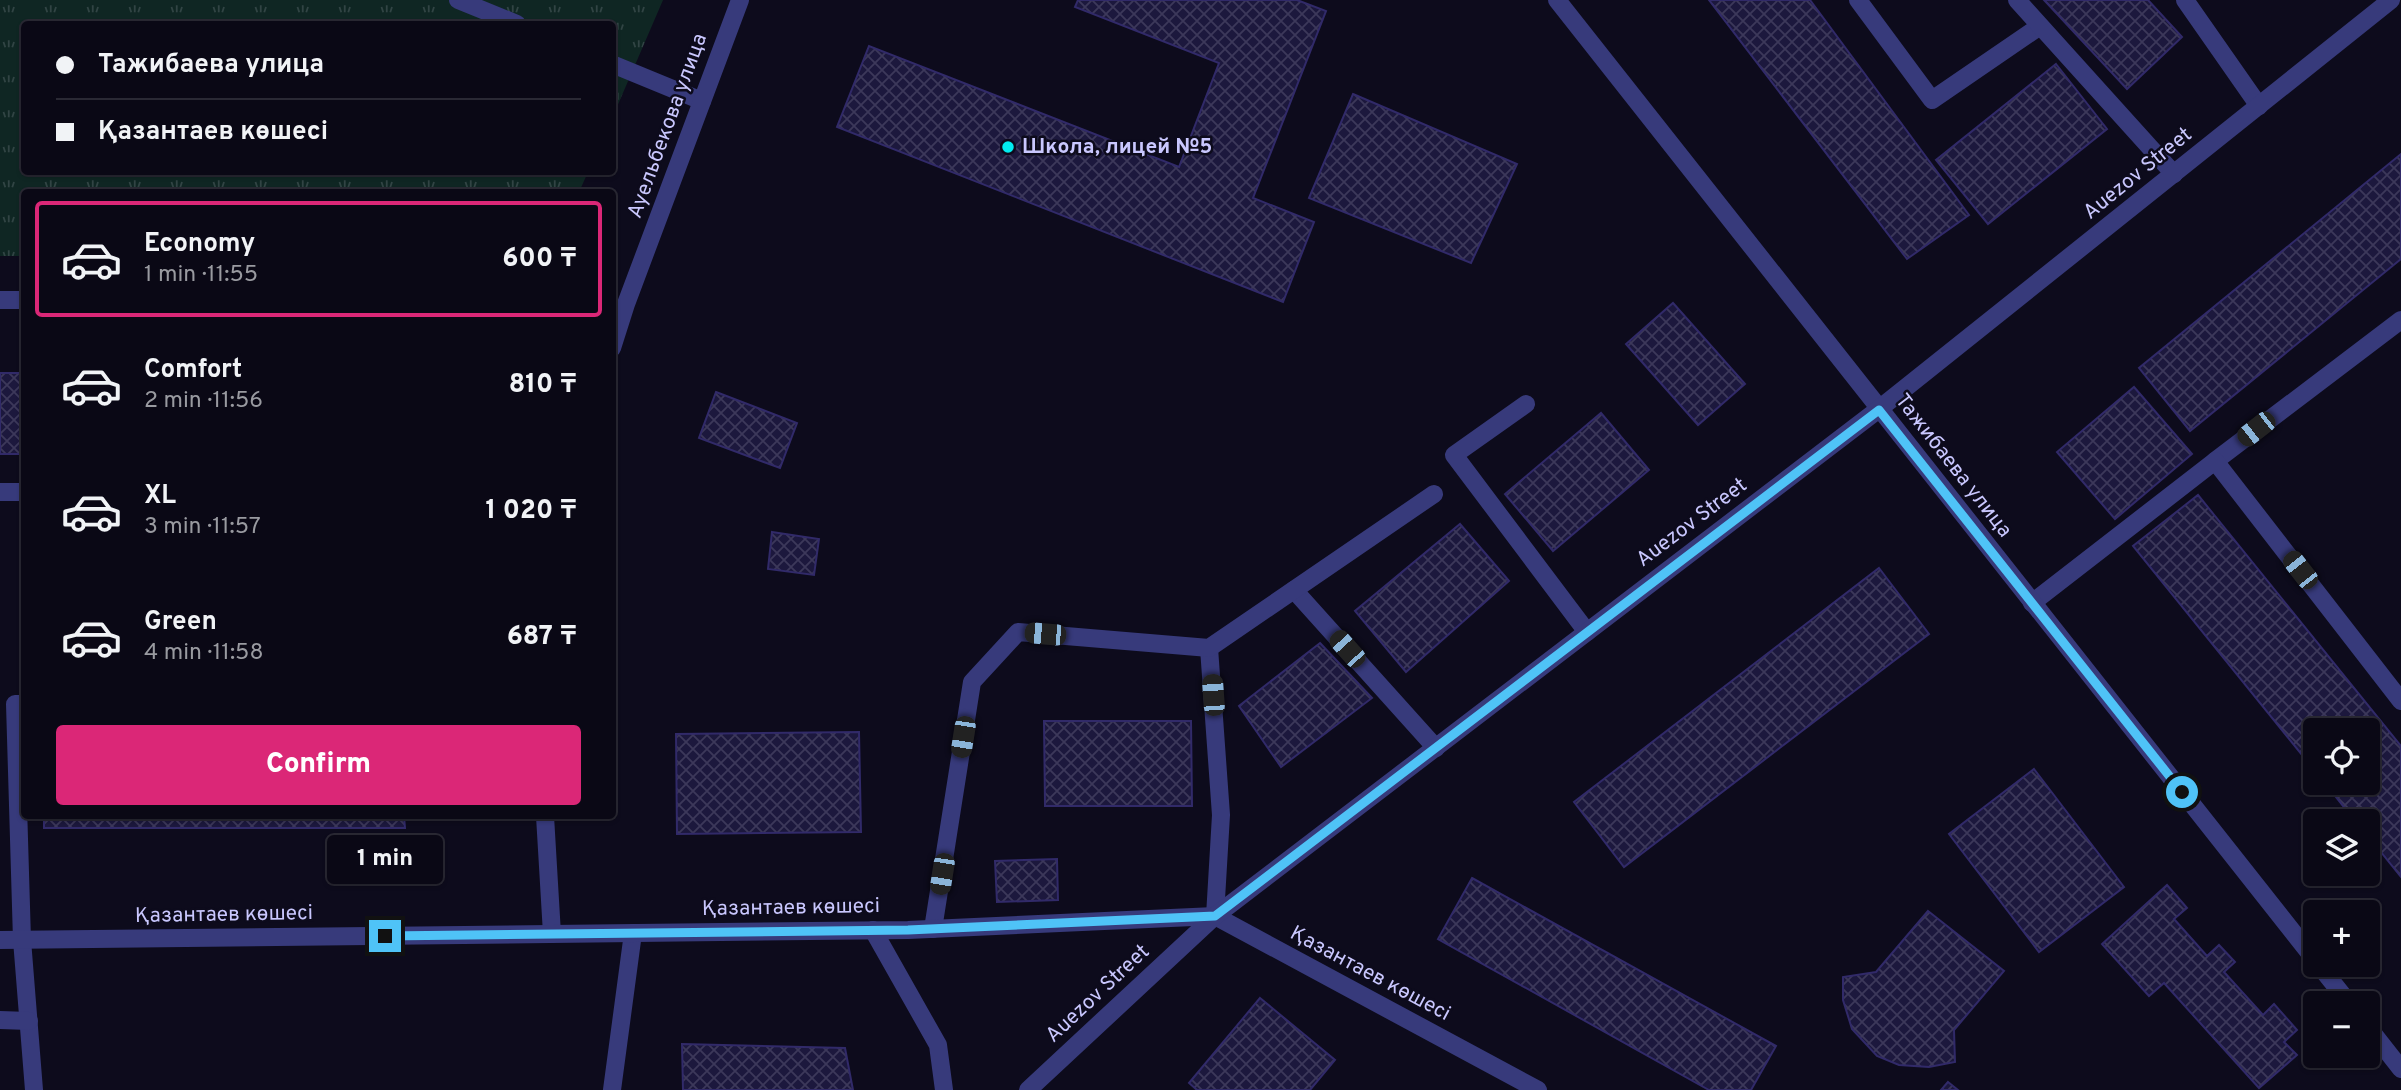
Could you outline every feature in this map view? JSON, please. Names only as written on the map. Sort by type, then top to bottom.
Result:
[{"type":"street","points":[[458,0],[510,21]]},
{"type":"street","name":"Ауельбекова улица","points":[[616,323],[619,304],[740,0]]},
{"type":"street","name":"Тажибаева улица","points":[[1557,0],[2303,944]]},
{"type":"street","points":[[1858,0],[1932,100],[2040,26]]},
{"type":"street","points":[[2017,0],[2174,174]]},
{"type":"street","points":[[2185,0],[2259,106]]},
{"type":"street","name":"Auezov Street","points":[[1028,1090],[1215,916],[1879,410],[2391,0]]},
{"type":"street","points":[[616,66],[702,101]]},
{"type":"street","points":[[0,300],[21,300]]},
{"type":"street","points":[[2032,603],[2401,320]]},
{"type":"street","points":[[1526,404],[1454,455],[1587,632]]},
{"type":"street","points":[[2215,461],[2401,701]]},
{"type":"street","points":[[0,492],[21,492]]},
{"type":"street","points":[[933,929],[972,682],[1018,632],[1209,648],[1434,494]]},
{"type":"street","points":[[1294,590],[1436,748]]},
{"type":"street","points":[[1209,648],[1221,815],[1215,916]]},
{"type":"street","points":[[21,705],[15,704],[22,940],[34,1090]]},
{"type":"street","points":[[545,819],[552,934]]},
{"type":"street","name":"Қазантаев көшесі","points":[[0,940],[933,929],[1215,916],[1538,1090]]},
{"type":"street","points":[[873,930],[938,1045],[944,1090]]},
{"type":"street","points":[[612,1090],[633,933]]},
{"type":"street","name":"Тажибаева улица","points":[[2329,977],[2340,991]]},
{"type":"street","points":[[0,1020],[29,1021]]},
{"type":"street","points":[[2380,1042],[2401,1069]]},
{"type":"green space","points":[[0,0],[663,0],[616,109],[616,21],[21,21],[21,175],[587,175],[580,189],[21,189],[21,256],[0,256]]},
{"type":"building","name":"Школа, лицей №5","points":[[1078,0],[1297,0],[1326,11],[1253,198],[1314,222],[1283,302],[837,127],[869,46],[1179,167],[1219,63],[1075,7]]},
{"type":"building","points":[[1709,0],[1810,0],[1969,215],[1907,259]]},
{"type":"building","points":[[2044,0],[2148,0],[2182,37],[2127,89]]},
{"type":"building","points":[[2056,64],[2107,129],[1988,224],[1936,160]]},
{"type":"building","points":[[1353,94],[1517,164],[1471,263],[1309,198]]},
{"type":"building","points":[[2401,154],[2401,259],[2190,431],[2139,368]]},
{"type":"building","points":[[1673,303],[1745,384],[1698,425],[1626,344]]},
{"type":"building","points":[[0,373],[21,373],[21,454],[0,454]]},
{"type":"building","points":[[2134,387],[2192,454],[2115,519],[2057,452]]},
{"type":"building","points":[[716,392],[797,423],[780,468],[699,438]]},
{"type":"building","points":[[1601,413],[1649,470],[1553,551],[1505,494]]},
{"type":"building","points":[[2198,495],[2378,718],[2303,718],[2303,756],[2133,546]]},
{"type":"building","points":[[1460,524],[1509,581],[1406,672],[1355,611]]},
{"type":"building","points":[[772,532],[819,539],[814,575],[768,569]]},
{"type":"building","points":[[1879,568],[1929,634],[1624,867],[1574,802]]},
{"type":"building","points":[[1320,643],[1372,698],[1281,767],[1239,706]]},
{"type":"building","points":[[2380,720],[2401,746],[2401,877],[2380,851],[2380,809],[2345,809],[2334,795],[2380,795]]},
{"type":"building","points":[[1044,721],[1191,721],[1192,806],[1045,806]]},
{"type":"building","points":[[859,732],[861,832],[677,834],[676,734]]},
{"type":"building","points":[[2034,769],[2124,887],[2039,952],[1949,834]]},
{"type":"building","points":[[44,819],[404,819],[405,828],[44,828]]},
{"type":"building","points":[[1057,859],[1058,900],[997,902],[995,861]]},
{"type":"building","points":[[1472,878],[1776,1046],[1751,1090],[1709,1090],[1438,939]]},
{"type":"building","points":[[2167,885],[2187,908],[2174,919],[2207,956],[2219,945],[2235,962],[2224,972],[2263,1015],[2274,1004],[2297,1030],[2284,1042],[2297,1055],[2259,1088],[2164,983],[2149,996],[2102,944]]},
{"type":"building","points":[[1928,911],[2004,971],[1954,1030],[1955,1062],[1929,1067],[1899,1065],[1877,1056],[1852,1029],[1843,1000],[1843,977],[1876,972]]},
{"type":"building","points":[[1260,998],[1335,1060],[1310,1090],[1197,1090],[1189,1083]]},
{"type":"building","points":[[682,1044],[845,1048],[853,1090],[683,1090]]},
{"type":"building","points":[[1948,1082],[1958,1090],[1941,1090]]},
{"type":"place","name":"Школа, лицей №5","points":[[1008,147]]},
{"type":"route","points":[[385,936],[908,930],[1215,916],[1879,410],[2182,792]]}]
